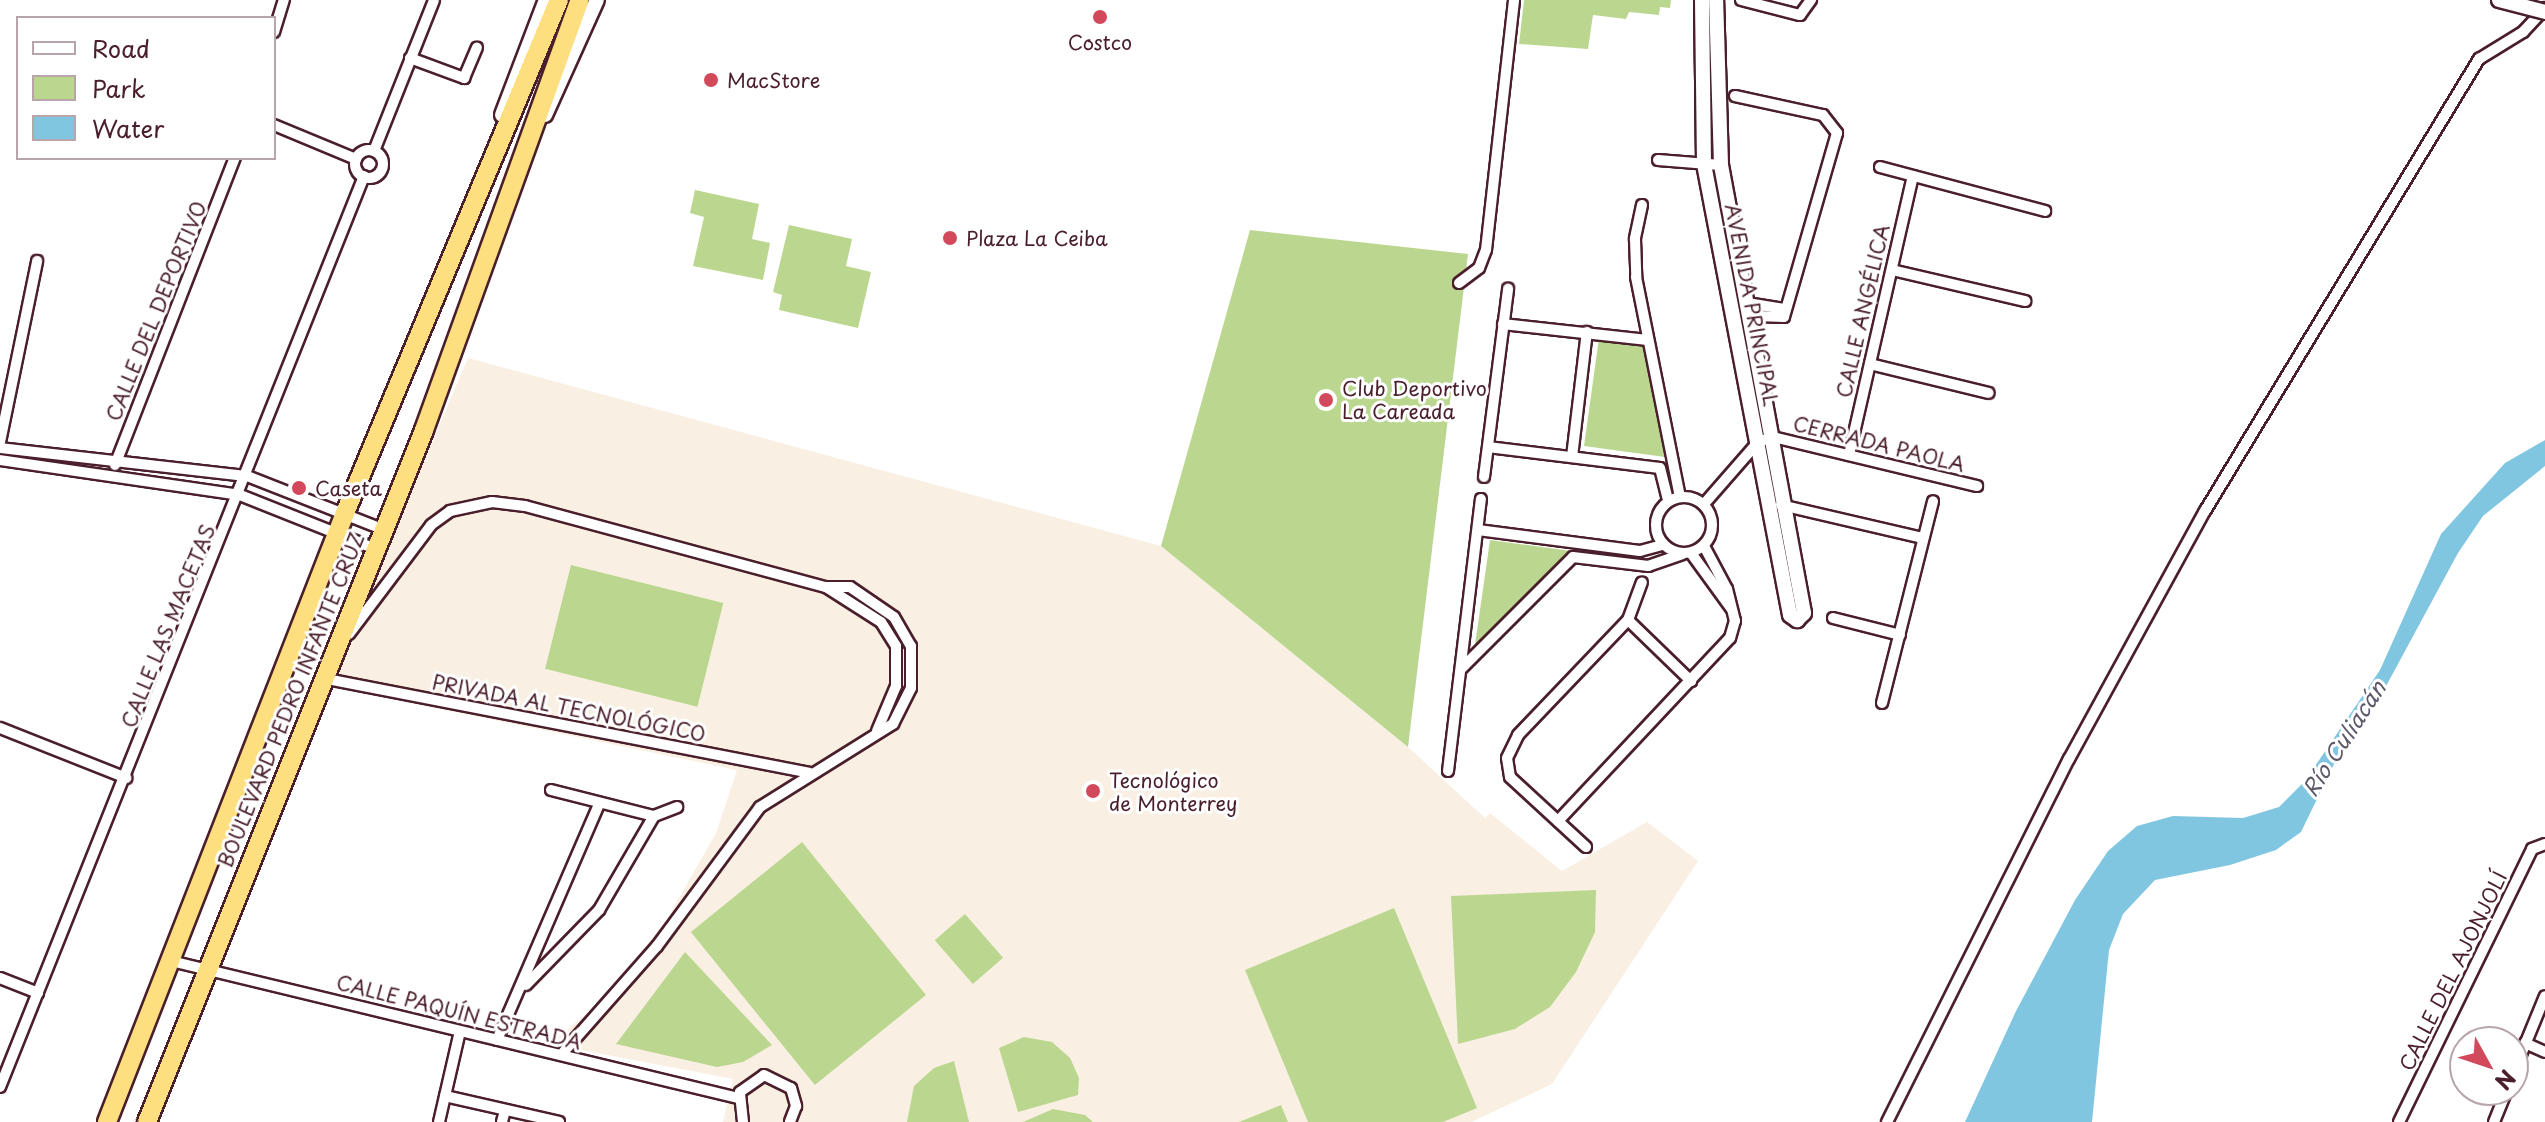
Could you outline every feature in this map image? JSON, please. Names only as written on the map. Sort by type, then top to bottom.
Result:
[{"type":"highway","name":"BOULEVARD PEDRO INFANTE CRUZ","points":[[107,1122],[336,534],[470,203],[522,97],[559,0]]},
{"type":"highway","name":"BOULEVARD PEDRO INFANTE CRUZ","points":[[147,1122],[325,672],[385,530],[580,0]]},
{"type":"street","points":[[276,26],[284,0]]},
{"type":"street","points":[[276,126],[356,159],[364,176],[376,175],[382,169],[374,151],[434,0]]},
{"type":"street","name":"BOULEVARD PEDRO INFANTE CRUZ","points":[[470,203],[546,0]]},
{"type":"street","name":"BOULEVARD PEDRO INFANTE CRUZ","points":[[523,158],[597,0]]},
{"type":"street","points":[[1459,283],[1479,268],[1486,250],[1514,0]]},
{"type":"street","name":"AVENIDA PRINCIPAL","points":[[1702,0],[1704,164],[1758,442],[1778,505],[1803,605],[1802,618],[1790,615],[1778,505],[1773,437],[1721,165],[1716,0]]},
{"type":"street","points":[[1741,0],[1800,15],[1811,0]]},
{"type":"street","points":[[2499,0],[2545,10]]},
{"type":"street","points":[[1887,1122],[2069,759],[2205,511],[2479,59],[2523,32],[2545,10]]},
{"type":"street","points":[[410,58],[464,78],[477,48]]},
{"type":"street","points":[[1735,96],[1823,115],[1836,128],[1783,314],[1748,309]]},
{"type":"street","points":[[356,159],[361,152],[374,151]]},
{"type":"street","name":"CALLE DEL DEPORTIVO","points":[[112,478],[234,160]]},
{"type":"street","points":[[1658,160],[1721,165]]},
{"type":"street","points":[[1880,167],[2045,211]]},
{"type":"street","name":"CALLE LAS MACETAS","points":[[0,1087],[240,495],[364,176]]},
{"type":"street","name":"CALLE ANGÉLICA","points":[[1849,455],[1913,176]]},
{"type":"street","points":[[1642,205],[1635,239],[1636,277],[1680,497]]},
{"type":"street","points":[[37,261],[0,445],[116,462],[247,476],[385,530]]},
{"type":"street","points":[[1892,270],[2025,301]]},
{"type":"street","points":[[1484,477],[1508,289]]},
{"type":"street","points":[[1503,324],[1647,340]]},
{"type":"street","points":[[1572,457],[1587,332]]},
{"type":"street","points":[[1870,364],[1989,393]]},
{"type":"street","points":[[1704,504],[1758,442],[1773,437]]},
{"type":"street","name":"CERRADA PAOLA","points":[[1773,437],[1977,486]]},
{"type":"street","points":[[1488,447],[1660,468],[1673,463]]},
{"type":"street","points":[[0,460],[240,495],[376,549]]},
{"type":"street","points":[[1660,468],[1668,501]]},
{"type":"street","points":[[1573,557],[1648,566],[1687,554],[1704,546],[1713,522],[1704,504],[1680,497],[1668,501],[1656,517],[1663,545]]},
{"type":"street","points":[[1448,771],[1481,499]]},
{"type":"street","points":[[1882,703],[1933,501]]},
{"type":"street","points":[[325,672],[431,525],[469,505],[525,506],[826,587],[850,587],[877,601],[894,617],[911,646],[913,675],[906,703],[893,724],[877,731],[856,749],[809,773],[747,820],[657,946],[561,1055]]},
{"type":"street","points":[[1778,505],[1923,538]]},
{"type":"street","points":[[1478,530],[1640,551],[1663,545],[1687,554],[1732,610]]},
{"type":"street","points":[[1461,669],[1573,557],[1574,543]]},
{"type":"street","points":[[1558,821],[1730,638],[1732,610],[1727,589],[1704,546]]},
{"type":"street","points":[[1586,847],[1510,777],[1507,758],[1518,735],[1628,620],[1642,582]]},
{"type":"street","points":[[826,587],[881,622],[896,646],[896,686],[877,731]]},
{"type":"street","points":[[1833,618],[1900,635]]},
{"type":"street","points":[[1628,620],[1691,681]]},
{"type":"street","name":"PRIVADA AL TECNOLÓGICO","points":[[325,672],[809,773]]},
{"type":"street","points":[[0,728],[126,778]]},
{"type":"street","points":[[551,790],[654,816],[677,807]]},
{"type":"street","points":[[497,1040],[522,990],[599,804]]},
{"type":"street","points":[[522,990],[599,910],[654,816]]},
{"type":"street","name":"CALLE DEL AJONJOLÍ","points":[[2399,1122],[2532,849],[2545,844]]},
{"type":"street","name":"CALLE PAQUÍN ESTRADA","points":[[171,961],[738,1098]]},
{"type":"street","points":[[0,978],[38,993]]},
{"type":"street","points":[[2529,1034],[2545,996]]},
{"type":"street","points":[[439,1122],[460,1031]]},
{"type":"street","points":[[743,1122],[738,1098],[754,1078],[774,1076],[795,1096],[790,1122]]},
{"type":"street","points":[[445,1096],[559,1122]]},
{"type":"street","points":[[502,1122],[505,1110]]},
{"type":"shaded area","name":"Tecnológico de Monterrey","points":[[468,358],[1161,546],[1408,747],[1485,818],[1490,813],[1562,871],[1647,822],[1698,861],[1552,1084],[1471,1122],[723,1122],[733,1079],[550,1044],[598,1004],[665,923],[716,833],[737,770],[329,686]]},
{"type":"green space","points":[[1524,0],[1671,0],[1670,8],[1660,7],[1659,15],[1629,12],[1626,19],[1593,15],[1588,49],[1519,44]]},
{"type":"green space","points":[[695,190],[759,204],[752,239],[770,243],[763,280],[693,266],[704,217],[690,213]]},
{"type":"green space","points":[[789,225],[852,239],[846,266],[871,272],[858,328],[779,310],[782,295],[773,292]]},
{"type":"green space","name":"Club Deportivo La Careada","points":[[1250,230],[1468,254],[1408,747],[1161,546]]},
{"type":"green space","points":[[1599,338],[1647,343],[1665,457],[1584,446]]},
{"type":"green space","points":[[1490,540],[1571,551],[1475,645]]},
{"type":"green space","points":[[571,565],[723,603],[697,707],[545,669]]},
{"type":"green space","points":[[802,842],[926,995],[815,1085],[691,932]]},
{"type":"green space","points":[[1596,890],[1595,932],[1576,972],[1550,1007],[1515,1029],[1458,1044],[1451,896]]},
{"type":"green space","points":[[1394,908],[1477,1108],[1443,1122],[1308,1122],[1245,970]]},
{"type":"green space","points":[[965,914],[1003,958],[973,984],[935,940]]},
{"type":"green space","points":[[685,952],[772,1045],[743,1062],[717,1067],[616,1044]]},
{"type":"green space","points":[[1024,1037],[1052,1042],[1070,1058],[1079,1078],[1078,1095],[1018,1112],[999,1048]]},
{"type":"green space","points":[[954,1061],[969,1122],[907,1122],[914,1086],[934,1068]]},
{"type":"green space","points":[[1281,1105],[1288,1122],[1239,1122]]},
{"type":"green space","points":[[1053,1109],[1085,1115],[1093,1122],[1023,1122]]},
{"type":"water","name":"Río Culiacán","points":[[2545,440],[2545,466],[2483,516],[2458,553],[2385,688],[2354,723],[2301,832],[2276,850],[2230,865],[2155,880],[2123,914],[2109,950],[2092,1122],[1965,1122],[2016,1011],[2075,900],[2108,851],[2137,826],[2173,816],[2243,818],[2279,807],[2305,781],[2380,670],[2441,534],[2505,463]]},
{"type":"place","name":"Costco","points":[[1100,17]]},
{"type":"place","name":"MacStore","points":[[711,80]]},
{"type":"place","name":"Plaza La Ceiba","points":[[950,238]]},
{"type":"place","name":"Club Deportivo La Careada","points":[[1326,400]]},
{"type":"place","name":"Caseta","points":[[299,488]]},
{"type":"place","name":"Tecnológico de Monterrey","points":[[1093,791]]}]
